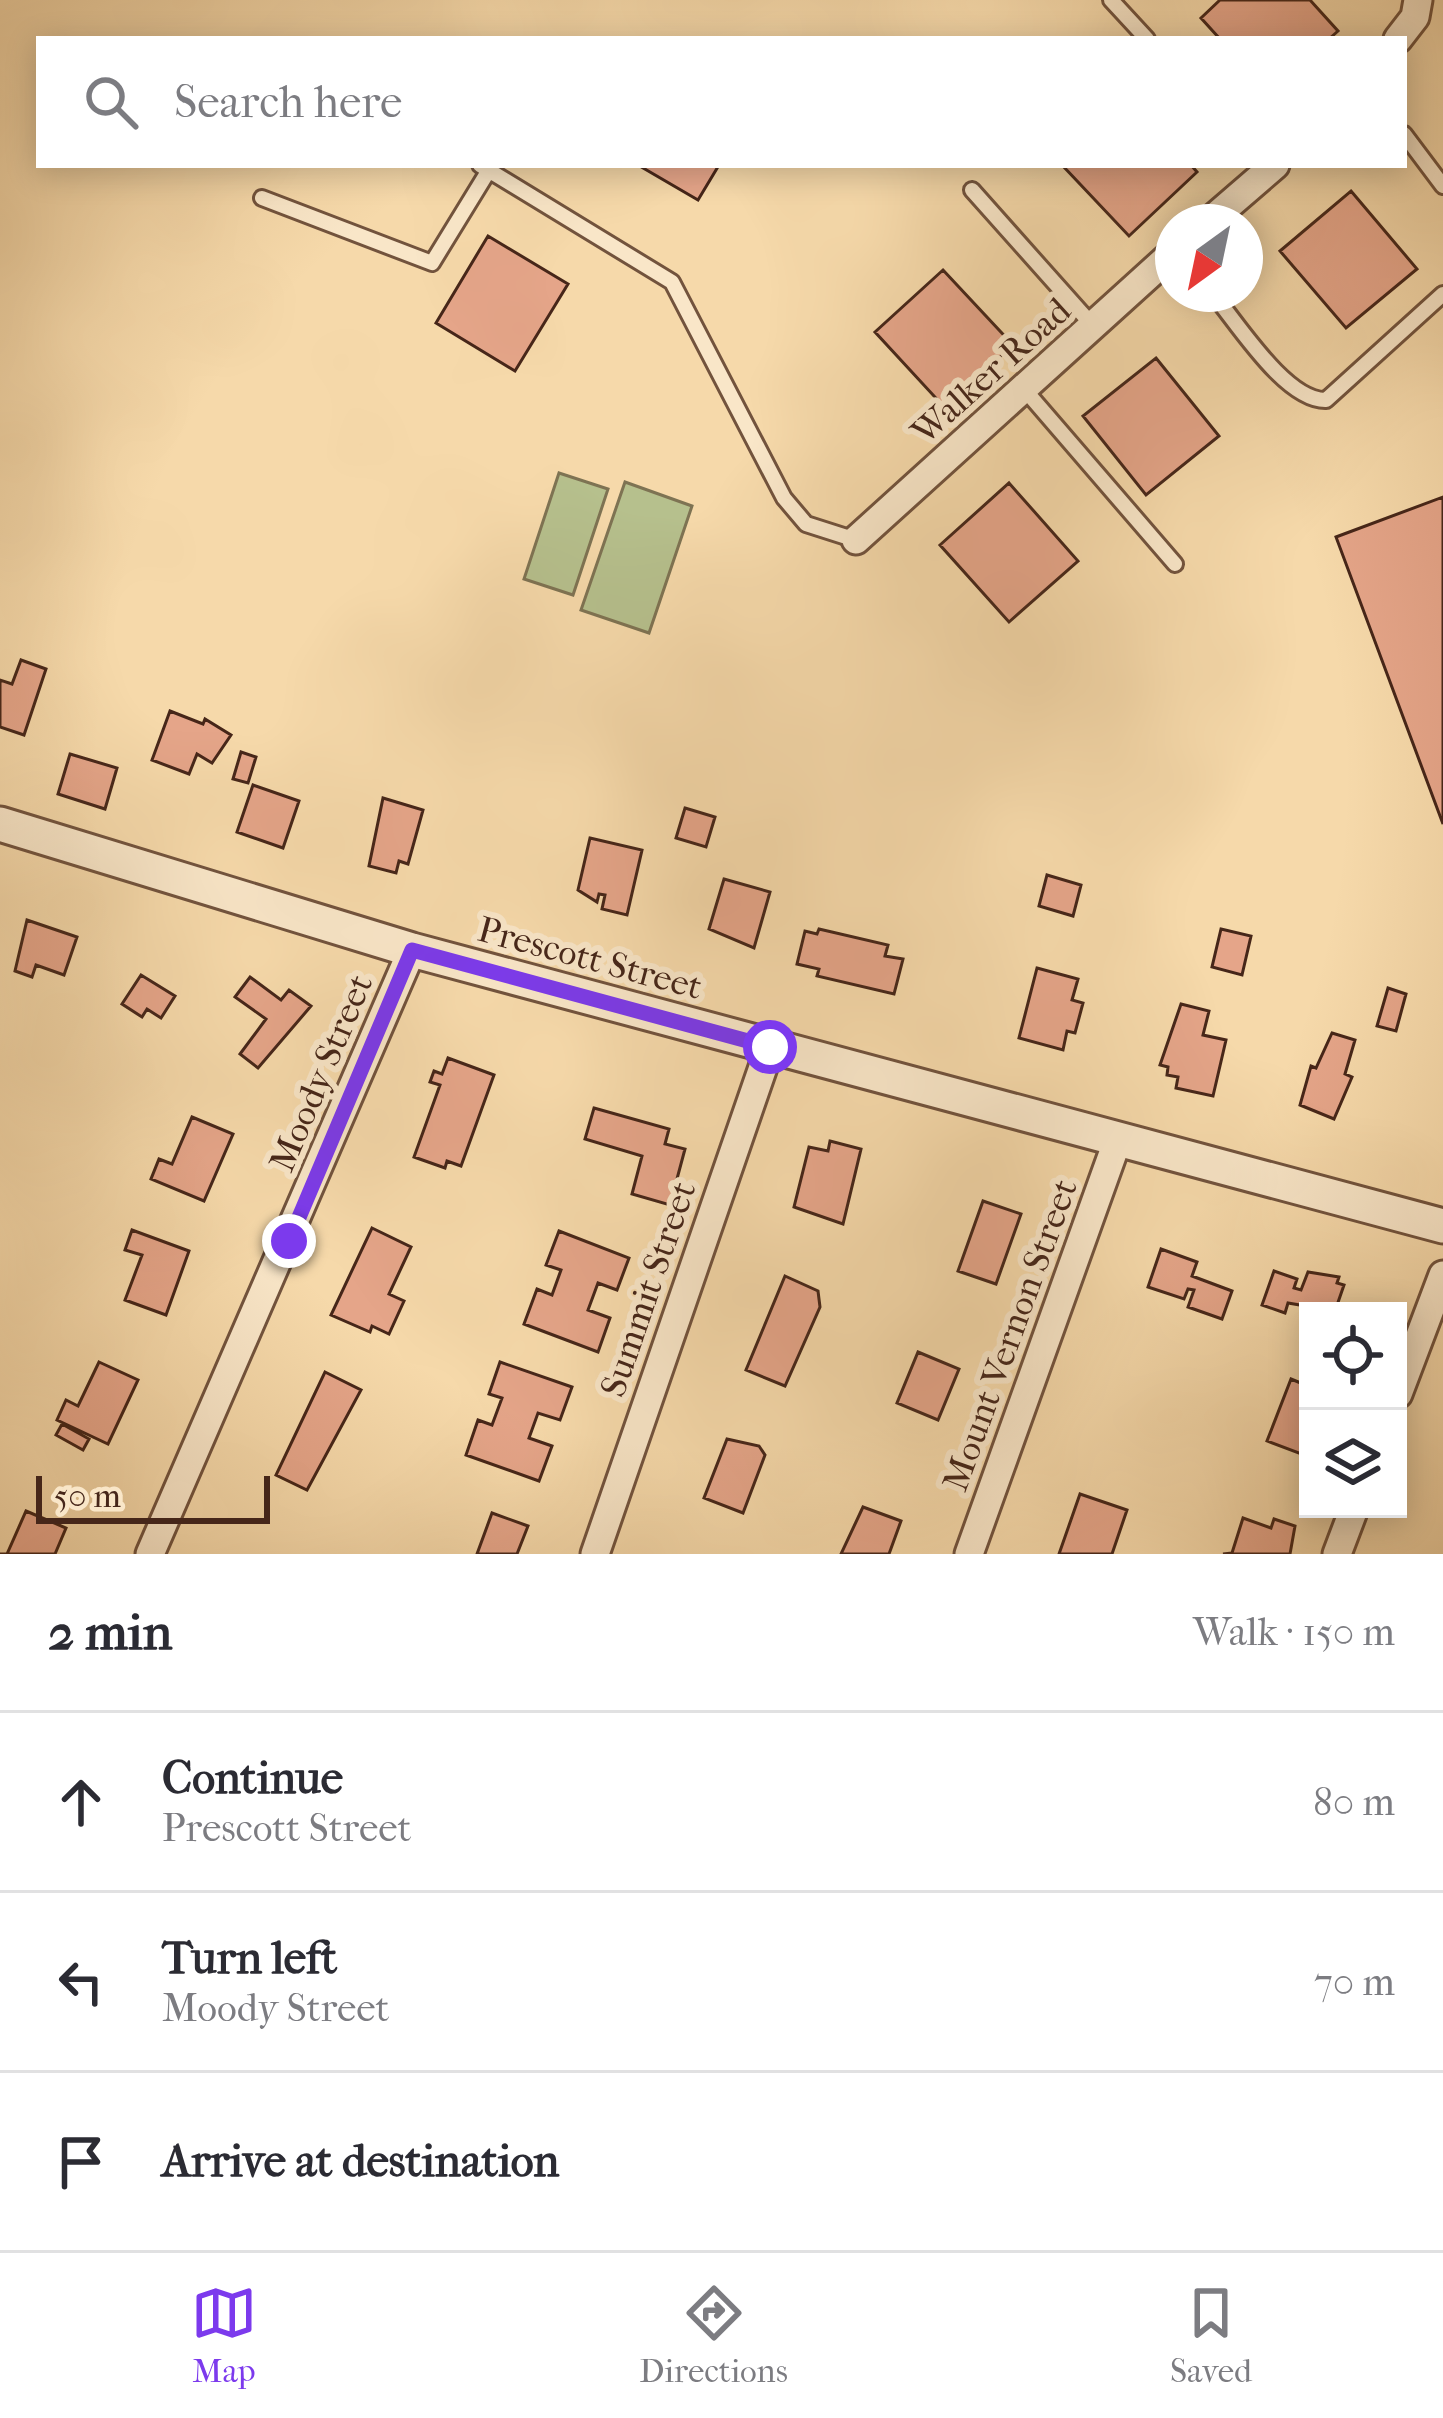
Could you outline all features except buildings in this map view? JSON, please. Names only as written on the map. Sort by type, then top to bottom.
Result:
[{"type":"street","points":[[1400,36],[1415,17],[1418,0]]},
{"type":"street","points":[[1229,204],[1269,168]]},
{"type":"street","name":"Walker Road","points":[[856,540],[1155,270]]},
{"type":"street","name":"Prescott Street","points":[[0,824],[412,950],[1443,1226]]},
{"type":"street","name":"Moody Street","points":[[150,1554],[412,950]]},
{"type":"street","name":"Summit Street","points":[[595,1554],[770,1047]]},
{"type":"street","name":"Mount Vernon Street","points":[[969,1554],[1118,1139]]},
{"type":"street","points":[[1407,1370],[1443,1275]]},
{"type":"street","points":[[1337,1554],[1351,1518]]},
{"type":"lane","points":[[1111,0],[1145,36]]},
{"type":"lane","points":[[1407,138],[1443,186]]},
{"type":"lane","points":[[262,198],[432,263],[484,168],[672,282],[784,498],[806,524],[856,540]]},
{"type":"lane","points":[[972,190],[1094,327]]},
{"type":"lane","points":[[1228,312],[1292,389],[1311,400],[1326,400],[1443,293]]},
{"type":"lane","points":[[1025,390],[1175,565]]},
{"type":"green space","points":[[559,473],[608,489],[573,595],[524,579]]},
{"type":"green space","points":[[625,482],[692,506],[649,633],[581,610]]},
{"type":"route","points":[[289,1241],[412,950],[770,1047]]}]
